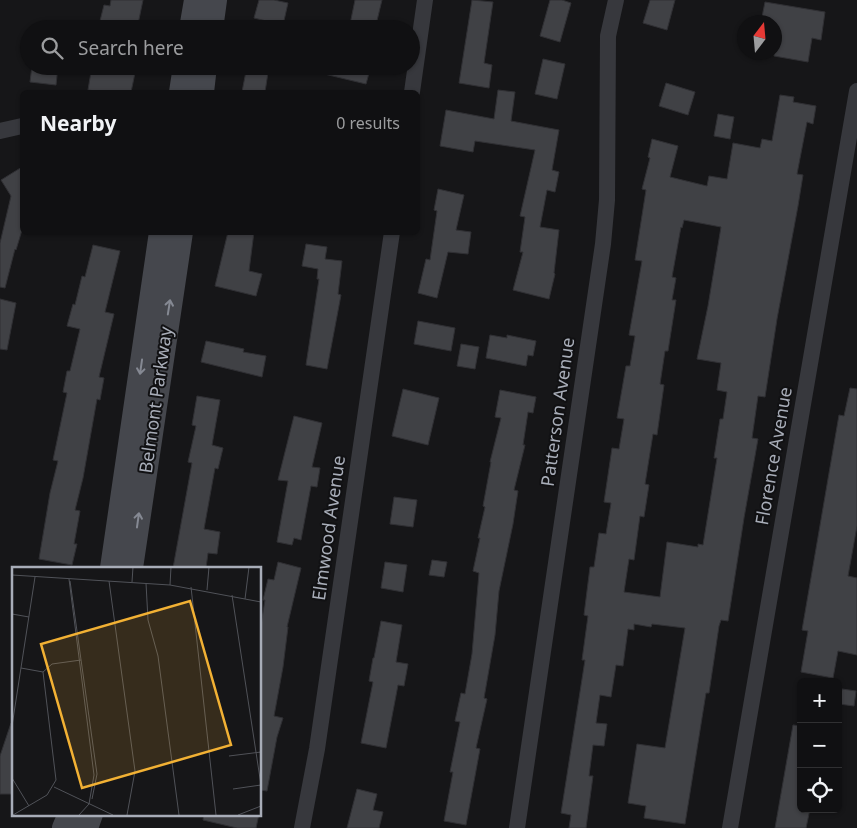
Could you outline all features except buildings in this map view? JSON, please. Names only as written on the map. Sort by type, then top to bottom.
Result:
[{"type":"street","points":[[193,20],[196,0]]},
{"type":"street","points":[[212,20],[215,0]]},
{"type":"street","points":[[420,35],[425,0]]},
{"type":"street","name":"Patterson Avenue","points":[[517,828],[603,244],[607,200],[608,36],[616,0]]},
{"type":"street","points":[[181,90],[184,75]]},
{"type":"street","points":[[202,90],[204,75]]},
{"type":"street","points":[[412,90],[414,75]]},
{"type":"street","name":"Florence Avenue","points":[[730,828],[857,91]]},
{"type":"street","points":[[0,131],[20,126]]},
{"type":"street","name":"Belmont Parkway","points":[[131,567],[161,235]]},
{"type":"street","name":"Belmont Parkway","points":[[112,567],[179,235]]},
{"type":"street","name":"Elmwood Avenue","points":[[302,828],[318,750],[392,235]]},
{"type":"street","points":[[64,828],[69,816]]},
{"type":"street","points":[[86,828],[90,816]]}]
